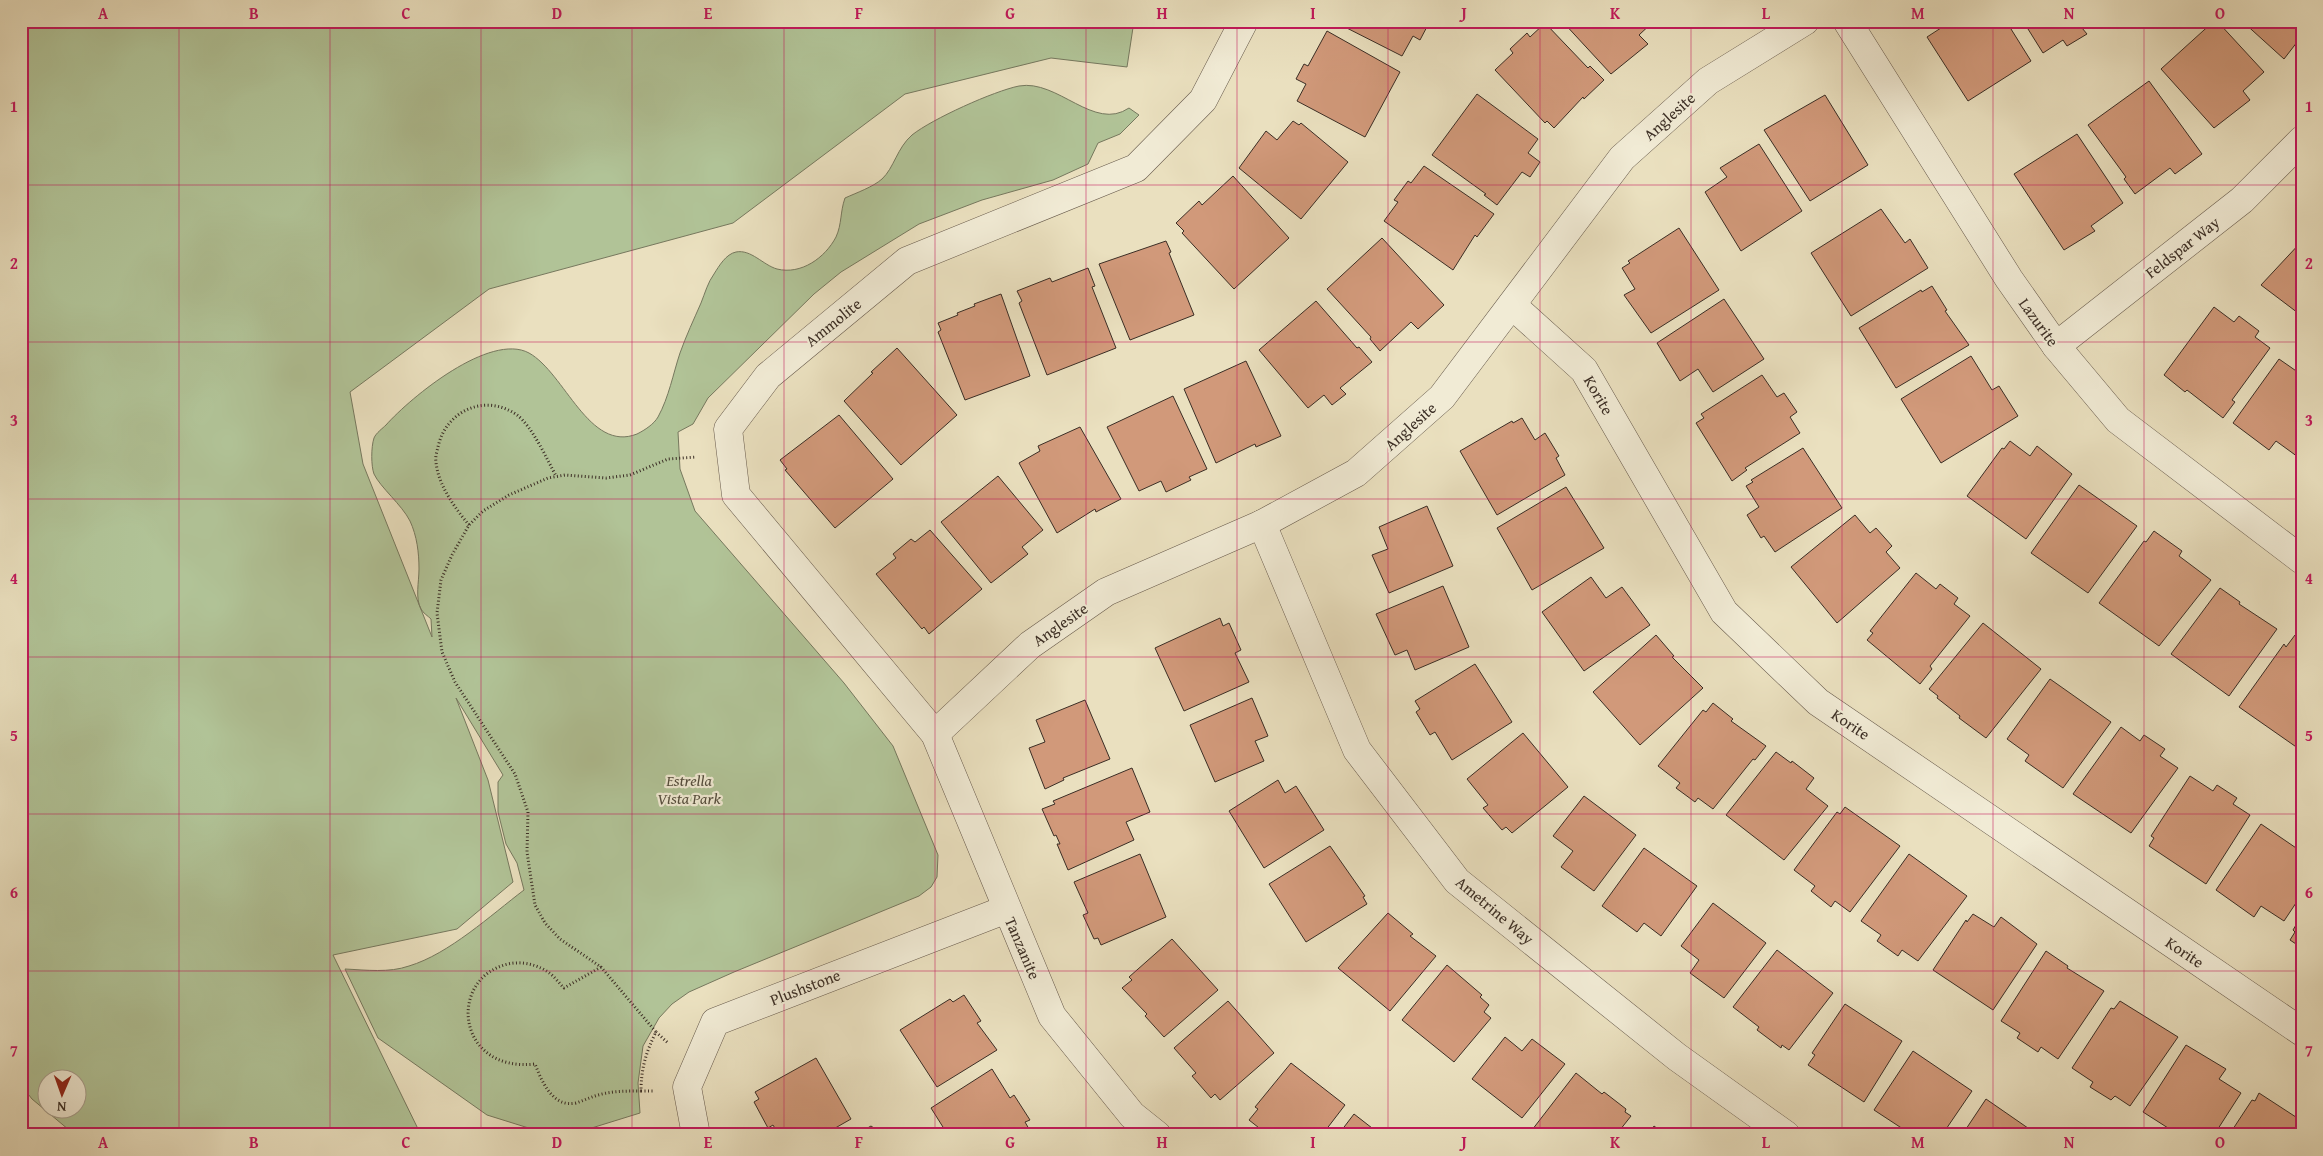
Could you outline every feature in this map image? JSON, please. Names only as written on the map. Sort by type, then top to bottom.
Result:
[{"type":"street","name":"Ammolite","points":[[935,734],[736,495],[728,429],[768,376],[907,261],[1136,168],[1203,100],[1244,21]]},
{"type":"street","name":"Anglesite","points":[[935,734],[1030,645],[1106,592],[1262,524],[1356,473],[1442,397],[1622,158],[1708,81],[1805,21]]},
{"type":"street","name":"Lazurite","points":[[1847,21],[2009,279],[2056,346],[2118,420],[2302,560]]},
{"type":"street","name":"Feldspar Way","points":[[2056,346],[2242,200],[2302,140]]},
{"type":"street","name":"Korite","points":[[1512,305],[1584,370],[1724,612],[1818,702],[2302,1032]]},
{"type":"street","name":"Ametrine Way","points":[[1262,524],[1357,750],[1457,881],[1677,1057],[1786,1135]]},
{"type":"street","name":"Tanzanite","points":[[935,734],[1052,1016],[1132,1114],[1157,1135]]},
{"type":"street","name":"Plushstone","points":[[696,1135],[687,1087],[715,1022],[1007,909]]},
{"type":"path","points":[[469,525],[441,482],[435,461],[440,438],[452,418],[470,407],[497,406],[518,416],[541,447],[556,476]]},
{"type":"path","points":[[601,966],[564,988],[548,972],[519,962],[501,966],[488,974],[476,985],[469,1002],[470,1025],[473,1038],[479,1048],[501,1062],[535,1064],[543,1085],[553,1096],[563,1102],[574,1103],[620,1090],[641,1091],[641,1072],[646,1051],[656,1032],[601,966],[560,939],[544,923],[535,905],[526,852],[528,812],[515,774],[455,682],[442,652],[437,613],[441,580],[452,555],[469,525],[483,511],[509,495],[548,478],[581,475],[606,478],[630,475],[668,459],[731,455]]},
{"type":"green space","name":"Estrella Vista Park","points":[[21,21],[1134,21],[1127,67],[1051,58],[905,94],[733,223],[489,289],[350,392],[363,464],[419,604],[419,557],[414,533],[406,515],[374,474],[372,456],[373,442],[376,434],[432,384],[473,359],[494,351],[513,349],[529,353],[542,363],[578,408],[591,422],[605,432],[620,437],[637,434],[654,422],[662,409],[687,334],[710,280],[723,261],[732,253],[741,252],[752,255],[777,269],[786,270],[803,267],[819,258],[826,252],[836,237],[845,198],[882,179],[907,140],[921,129],[979,99],[1019,86],[1033,86],[1048,90],[1089,110],[1103,114],[1116,114],[1129,108],[1139,115],[1120,134],[1098,143],[1088,164],[1053,180],[982,200],[919,224],[841,272],[814,294],[708,398],[693,424],[678,432],[680,469],[695,511],[844,683],[893,746],[938,855],[937,877],[931,887],[919,896],[689,992],[672,1004],[659,1018],[643,1046],[638,1083],[640,1113],[569,1135],[551,1135],[487,1115],[378,1038],[345,969],[394,970],[424,960],[439,953],[469,933],[524,890],[517,863],[506,844],[498,812],[498,782],[503,775],[456,698],[488,780],[513,882],[457,929],[333,955],[421,1135],[75,1135],[55,1118],[88,1118],[88,1068],[38,1068],[38,1104],[21,1085]],"holes":[[[420,606],[431,619],[432,637]]]},
{"type":"building","points":[[1333,21],[1430,21],[1420,40],[1413,36],[1402,56]]},
{"type":"building","points":[[1562,21],[1654,21],[1639,35],[1648,44],[1611,74]]},
{"type":"building","points":[[1942,21],[2006,21],[2031,61],[1968,101],[1927,37],[1944,26]]},
{"type":"building","points":[[2023,21],[2092,21],[2082,28],[2087,34],[2067,46],[2063,40],[2043,53]]},
{"type":"building","points":[[2214,21],[2217,21],[2264,72],[2243,91],[2250,100],[2214,128],[2161,69]]},
{"type":"building","points":[[2242,21],[2302,21],[2301,37],[2284,59]]},
{"type":"building","points":[[1545,23],[1588,68],[1590,66],[1604,80],[1584,99],[1583,97],[1554,128],[1547,121],[1545,123],[1495,70],[1513,53],[1510,49],[1527,33],[1530,37]]},
{"type":"building","points":[[1327,31],[1400,72],[1365,137],[1297,101],[1306,84],[1296,79],[1304,64],[1308,66]]},
{"type":"building","points":[[2149,81],[2202,154],[2175,174],[2170,168],[2135,194],[2124,179],[2126,177],[2088,125]]},
{"type":"building","points":[[1477,94],[1538,139],[1528,153],[1540,162],[1530,177],[1522,172],[1497,205],[1484,195],[1486,194],[1432,155]]},
{"type":"building","points":[[1825,95],[1868,165],[1810,201],[1764,130]]},
{"type":"building","points":[[1293,121],[1299,125],[1301,123],[1348,162],[1301,219],[1239,168],[1266,131],[1277,140]]},
{"type":"building","points":[[2077,134],[2123,203],[2091,226],[2095,231],[2064,250],[2014,174]]},
{"type":"building","points":[[1759,144],[1802,211],[1741,251],[1705,192],[1727,177],[1720,168]]},
{"type":"building","points":[[1424,166],[1494,214],[1477,237],[1475,235],[1453,270],[1384,221],[1398,202],[1394,200],[1408,181],[1411,183]]},
{"type":"building","points":[[1233,176],[1289,238],[1234,289],[1182,233],[1184,231],[1176,223],[1199,201],[1202,205]]},
{"type":"building","points":[[1881,209],[1905,243],[1910,239],[1928,268],[1851,316],[1811,253]]},
{"type":"building","points":[[1679,228],[1719,290],[1651,333],[1624,295],[1635,289],[1622,268],[1630,263],[1628,261]]},
{"type":"building","points":[[1382,238],[1444,305],[1418,329],[1411,322],[1380,351],[1370,339],[1371,337],[1327,289]]},
{"type":"building","points":[[1166,241],[1194,315],[1130,340],[1099,264]]},
{"type":"building","points":[[2302,241],[2302,316],[2261,285]]},
{"type":"building","points":[[1088,268],[1095,286],[1092,287],[1116,348],[1047,375],[1019,303],[1022,301],[1017,291],[1050,278],[1052,282]]},
{"type":"building","points":[[1932,286],[1947,310],[1945,311],[1969,345],[1896,388],[1859,328],[1921,290],[1922,292]]},
{"type":"building","points":[[1001,294],[1030,376],[965,400],[938,332],[941,330],[938,323],[958,315],[957,313],[975,306],[974,304]]},
{"type":"building","points":[[1724,299],[1764,359],[1713,392],[1698,369],[1680,381],[1657,343]]},
{"type":"building","points":[[1316,301],[1357,348],[1359,347],[1372,362],[1340,388],[1346,394],[1332,405],[1324,395],[1308,408],[1259,350]]},
{"type":"building","points":[[2214,307],[2234,322],[2239,316],[2259,331],[2255,337],[2270,348],[2232,400],[2235,402],[2223,418],[2164,375]]},
{"type":"building","points":[[897,348],[957,415],[901,465],[844,401]]},
{"type":"building","points":[[1971,356],[1992,390],[1999,386],[2018,416],[1941,463],[1901,399]]},
{"type":"building","points":[[2279,359],[2302,375],[2302,451],[2298,457],[2276,441],[2269,450],[2233,423]]},
{"type":"building","points":[[1246,361],[1281,436],[1256,447],[1255,444],[1216,463],[1184,389]]},
{"type":"building","points":[[1762,375],[1777,397],[1784,393],[1797,412],[1790,417],[1800,433],[1745,468],[1747,470],[1732,481],[1696,423],[1704,418],[1701,414]]},
{"type":"building","points":[[1173,396],[1207,469],[1189,477],[1191,480],[1166,492],[1161,481],[1139,491],[1107,427]]},
{"type":"building","points":[[839,415],[893,479],[835,528],[785,470],[787,469],[780,460]]},
{"type":"building","points":[[1522,418],[1535,440],[1545,433],[1559,456],[1556,458],[1565,475],[1497,515],[1460,451],[1512,421],[1513,423]]},
{"type":"building","points":[[1080,427],[1121,499],[1096,512],[1095,509],[1057,533],[1019,463],[1040,451],[1038,446]]},
{"type":"building","points":[[2010,441],[2030,456],[2037,446],[2072,474],[2026,539],[1967,496],[2002,448],[2004,449]]},
{"type":"building","points":[[1803,448],[1842,508],[1775,552],[1764,536],[1761,538],[1747,515],[1759,507],[1746,486],[1753,482],[1751,480]]},
{"type":"building","points":[[998,476],[1043,530],[1022,547],[1028,554],[991,583],[941,522]]},
{"type":"building","points":[[2079,485],[2137,526],[2088,593],[2031,553]]},
{"type":"building","points":[[1566,487],[1604,548],[1532,590],[1497,528]]},
{"type":"building","points":[[1427,506],[1453,566],[1389,593],[1372,555],[1388,549],[1379,527]]},
{"type":"building","points":[[1855,515],[1870,533],[1876,528],[1892,546],[1886,552],[1900,568],[1837,623],[1791,567]]},
{"type":"building","points":[[930,530],[982,589],[929,634],[924,627],[922,629],[876,574],[896,558],[893,554],[911,539],[915,542]]},
{"type":"building","points":[[2154,531],[2182,551],[2179,556],[2211,580],[2159,646],[2099,603],[2144,541],[2146,542]]},
{"type":"building","points":[[1916,573],[1936,589],[1940,584],[1958,598],[1954,604],[1970,616],[1930,666],[1932,669],[1920,684],[1867,640],[1873,633],[1870,631]]},
{"type":"building","points":[[1591,577],[1606,598],[1622,587],[1650,625],[1584,671],[1542,612]]},
{"type":"building","points":[[1443,586],[1469,647],[1415,670],[1407,650],[1395,655],[1376,614]]},
{"type":"building","points":[[2220,588],[2240,602],[2239,604],[2277,629],[2229,696],[2171,654]]},
{"type":"building","points":[[1220,618],[1223,626],[1229,623],[1241,650],[1235,653],[1249,682],[1184,711],[1155,648]]},
{"type":"building","points":[[1983,623],[2041,669],[1986,738],[1959,718],[1960,716],[1937,698],[1938,696],[1929,689]]},
{"type":"building","points":[[1656,635],[1674,656],[1672,657],[1703,688],[1640,745],[1593,692]]},
{"type":"building","points":[[2295,635],[2302,640],[2302,751],[2239,707],[2284,644],[2286,647]]},
{"type":"building","points":[[1475,664],[1512,722],[1452,760],[1435,732],[1430,735],[1416,712],[1420,709],[1415,701]]},
{"type":"building","points":[[2050,679],[2111,722],[2063,788],[2025,761],[2029,755],[2007,739]]},
{"type":"building","points":[[1252,698],[1268,736],[1255,741],[1264,761],[1215,782],[1190,725]]},
{"type":"building","points":[[1085,700],[1110,759],[1063,778],[1064,780],[1045,789],[1029,748],[1045,742],[1036,720]]},
{"type":"building","points":[[1713,703],[1733,719],[1731,721],[1766,746],[1755,760],[1753,759],[1713,809],[1698,798],[1695,802],[1676,788],[1680,783],[1658,766],[1703,710],[1706,712]]},
{"type":"building","points":[[2121,727],[2140,741],[2144,735],[2165,749],[2160,756],[2178,768],[2131,833],[2073,794]]},
{"type":"building","points":[[1523,733],[1568,787],[1512,833],[1506,827],[1502,830],[1483,808],[1488,805],[1467,779]]},
{"type":"building","points":[[1776,752],[1791,763],[1792,761],[1814,778],[1806,789],[1828,806],[1784,860],[1726,815]]},
{"type":"building","points":[[1132,768],[1150,812],[1126,822],[1134,840],[1068,870],[1057,844],[1060,844],[1056,835],[1054,836],[1042,809],[1055,804],[1053,801]]},
{"type":"building","points":[[2190,776],[2213,791],[2217,785],[2237,798],[2233,804],[2250,815],[2206,884],[2149,846],[2154,838],[2151,836]]},
{"type":"building","points":[[1278,780],[1285,793],[1296,786],[1324,830],[1264,868],[1229,811]]},
{"type":"building","points":[[1584,796],[1636,835],[1594,891],[1561,867],[1573,851],[1553,836]]},
{"type":"building","points":[[1845,807],[1900,846],[1850,912],[1835,901],[1831,907],[1811,891],[1815,886],[1794,870],[1837,812],[1840,814]]},
{"type":"building","points":[[2261,824],[2302,852],[2302,894],[2284,921],[2261,906],[2254,917],[2216,890]]},
{"type":"building","points":[[1330,846],[1365,896],[1363,897],[1367,904],[1306,942],[1269,884]]},
{"type":"building","points":[[1644,848],[1697,886],[1661,936],[1644,923],[1637,932],[1602,906]]},
{"type":"building","points":[[1140,854],[1166,917],[1101,945],[1098,938],[1094,939],[1083,915],[1088,913],[1074,882]]},
{"type":"building","points":[[1909,854],[1967,896],[1918,961],[1902,950],[1898,956],[1877,941],[1881,935],[1861,921]]},
{"type":"building","points":[[1713,903],[1766,943],[1724,998],[1690,973],[1699,960],[1681,946]]},
{"type":"building","points":[[1388,913],[1413,934],[1410,936],[1436,956],[1390,1011],[1338,968]]},
{"type":"building","points":[[1973,914],[1994,927],[2001,917],[2037,944],[1993,1010],[1933,970],[1966,920],[1967,922]]},
{"type":"building","points":[[2302,915],[2302,948],[2290,940],[2295,932],[2293,930]]},
{"type":"building","points":[[1172,939],[1218,990],[1164,1037],[1145,1016],[1147,1014],[1122,988],[1132,980],[1129,977]]},
{"type":"building","points":[[1777,950],[1833,993],[1789,1050],[1782,1045],[1781,1048],[1757,1030],[1759,1027],[1733,1007]]},
{"type":"building","points":[[2046,951],[2068,966],[2067,968],[2104,991],[2058,1059],[2041,1047],[2038,1052],[2017,1038],[2020,1033],[2001,1021]]},
{"type":"building","points":[[1447,965],[1482,995],[1480,997],[1489,1005],[1484,1012],[1491,1018],[1454,1062],[1402,1020]]},
{"type":"building","points":[[964,995],[981,1021],[977,1023],[997,1050],[937,1087],[900,1030],[950,999],[953,1002]]},
{"type":"building","points":[[1228,1001],[1274,1053],[1220,1100],[1215,1094],[1211,1098],[1192,1076],[1196,1073],[1174,1048]]},
{"type":"building","points":[[2120,1001],[2178,1037],[2130,1106],[2115,1096],[2111,1100],[2090,1087],[2093,1082],[2072,1068],[2111,1008],[2114,1009]]},
{"type":"building","points":[[1845,1004],[1902,1041],[1864,1102],[1808,1065],[1815,1055],[1812,1053]]},
{"type":"building","points":[[1505,1037],[1522,1051],[1532,1039],[1565,1064],[1522,1118],[1472,1079]]},
{"type":"building","points":[[2186,1045],[2226,1069],[2219,1079],[2241,1093],[2214,1135],[2179,1135],[2143,1112]]},
{"type":"building","points":[[1913,1051],[1972,1091],[1942,1135],[1900,1135],[1903,1129],[1874,1110]]},
{"type":"building","points":[[816,1058],[851,1119],[823,1135],[779,1135],[773,1125],[768,1128],[754,1102],[759,1099],[755,1092]]},
{"type":"building","points":[[1291,1063],[1345,1105],[1322,1135],[1268,1135],[1249,1120],[1258,1109],[1255,1107]]},
{"type":"building","points":[[992,1069],[1010,1098],[1014,1095],[1030,1120],[1025,1122],[1029,1129],[1020,1135],[948,1135],[931,1108]]},
{"type":"building","points":[[1576,1073],[1602,1094],[1604,1092],[1626,1109],[1625,1112],[1631,1116],[1616,1135],[1538,1135],[1532,1130]]},
{"type":"building","points":[[2259,1093],[2302,1121],[2302,1135],[2229,1135],[2252,1100],[2255,1101]]},
{"type":"building","points":[[1986,1099],[2038,1135],[1962,1135]]},
{"type":"building","points":[[1354,1114],[1381,1135],[1338,1135]]},
{"type":"building","points":[[871,1126],[884,1135],[855,1135]]},
{"type":"building","points":[[1654,1126],[1666,1135],[1648,1135]]}]
